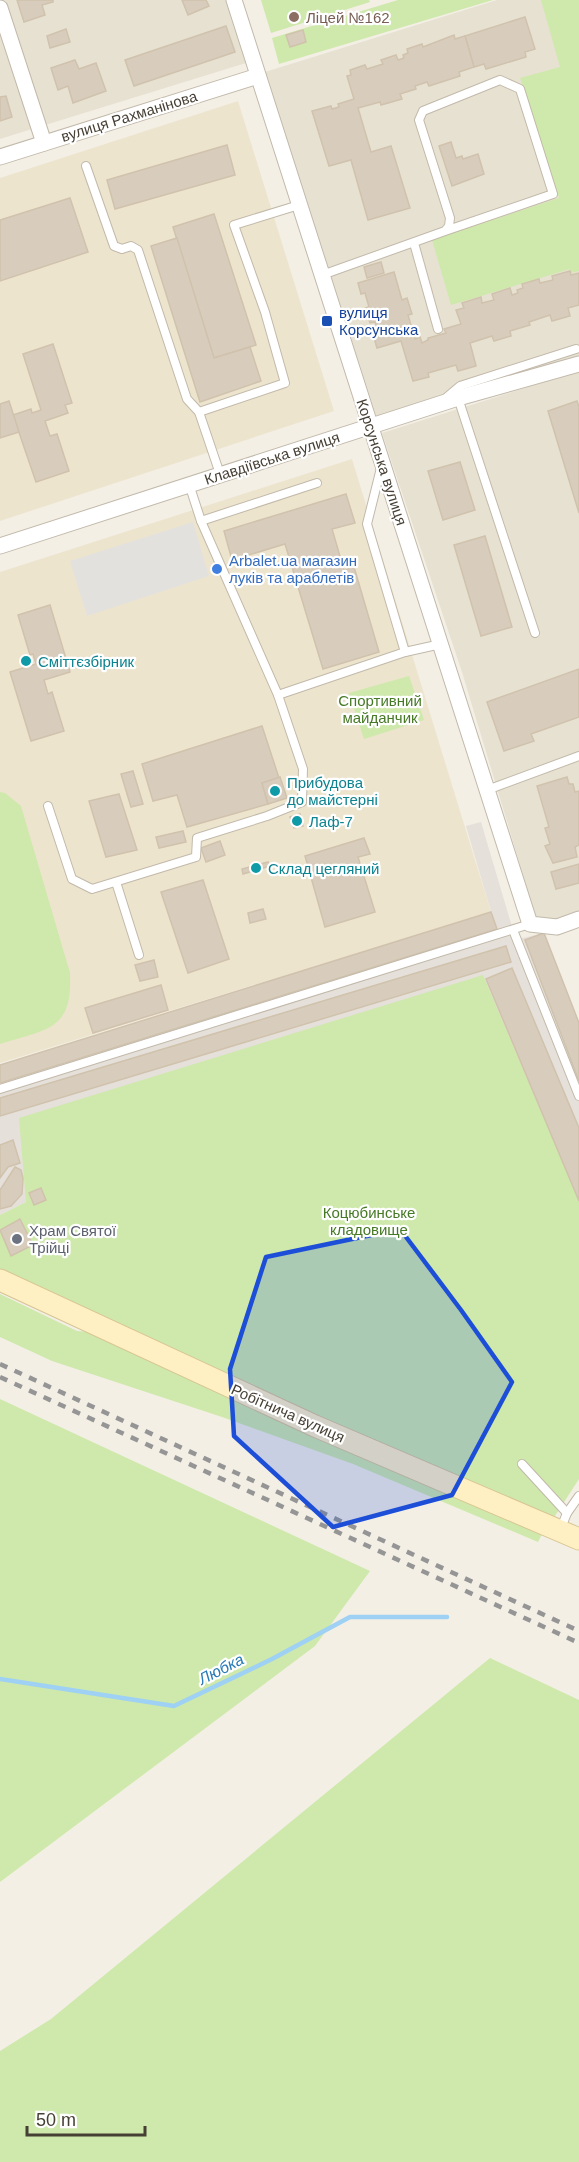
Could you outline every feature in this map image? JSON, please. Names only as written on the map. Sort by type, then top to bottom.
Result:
[{"type":"street","name":"Корсунська вулиця","points":[[234,0],[530,924]]},
{"type":"street","points":[[0,8],[44,143]]},
{"type":"street","name":"вулиця Рахманінова","points":[[0,157],[258,76]]},
{"type":"street","name":"Клавдіївська вулиця","points":[[0,546],[459,398],[577,356]]},
{"type":"street","points":[[530,924],[557,927],[579,919]]},
{"type":"street","name":"Робітнича вулиця","points":[[0,1280],[315,1426],[569,1528]]},
{"type":"lane","points":[[322,275],[553,194],[520,89],[513,85],[500,80],[423,111],[419,120],[450,218],[449,226],[445,231]]},
{"type":"lane","points":[[86,166],[114,246],[122,249],[131,246],[138,250],[188,399],[199,412],[220,474]]},
{"type":"lane","points":[[199,412],[285,383],[265,312],[234,225],[299,205]]},
{"type":"lane","points":[[414,243],[438,329]]},
{"type":"lane","points":[[440,404],[460,386],[577,356]]},
{"type":"lane","points":[[459,398],[535,633]]},
{"type":"lane","points":[[382,463],[367,524],[405,652]]},
{"type":"lane","points":[[201,521],[317,483]]},
{"type":"lane","points":[[48,806],[72,879],[93,889],[196,857],[197,838],[267,816],[302,802],[303,769],[278,695],[201,521],[189,484]]},
{"type":"lane","points":[[278,695],[405,652],[441,644]]},
{"type":"lane","points":[[488,790],[579,756]]},
{"type":"lane","points":[[116,882],[139,955]]},
{"type":"lane","points":[[0,1089],[530,924]]},
{"type":"lane","points":[[513,930],[579,1096]]},
{"type":"lane","points":[[522,1464],[569,1528]]},
{"type":"lane","points":[[569,1528],[579,1496]]},
{"type":"highlighted area","points":[[400,1229],[512,1382],[452,1495],[333,1527],[234,1436],[230,1369],[266,1257]]},
{"type":"shaded area","points":[[0,0],[226,0],[246,63],[0,139]]},
{"type":"shaded area","points":[[497,0],[579,0],[579,356],[377,418],[265,72]]},
{"type":"shaded area","points":[[238,101],[334,411],[0,521],[0,178]]},
{"type":"shaded area","points":[[579,371],[579,914],[557,921],[536,918],[462,672],[382,433]]},
{"type":"shaded area","points":[[352,459],[491,912],[0,1063],[0,572]]},
{"type":"shaded area","points":[[193,522],[209,576],[87,616],[70,561]]},
{"type":"shaded area","points":[[481,822],[513,930],[518,939],[544,933],[579,1023],[579,1201],[483,976],[0,1215],[0,1065],[491,912],[466,826]]},
{"type":"green space","name":"Ліцей №162","points":[[261,0],[369,0],[370,2],[271,33]]},
{"type":"green space","points":[[398,0],[493,0],[279,64],[272,38]]},
{"type":"green space","points":[[541,0],[579,0],[579,271],[571,273],[570,269],[451,305],[432,240],[559,198],[520,78],[560,67]]},
{"type":"green space","name":"Спортивний майданчик","points":[[409,676],[424,720],[364,739],[349,693]]},
{"type":"green space","points":[[0,792],[5,793],[21,806],[70,973],[70,992],[62,1017],[54,1025],[0,1044]]},
{"type":"green space","name":"Коцюбинське кладовище","points":[[483,975],[579,1201],[579,1479],[553,1519],[318,1417],[0,1271],[0,1215],[26,1202],[19,1118]]},
{"type":"green space","points":[[0,1294],[77,1331],[94,1332],[544,1530],[538,1542],[353,1464],[222,1417],[52,1361],[0,1337]]},
{"type":"green space","points":[[0,1399],[370,1571],[315,1646],[0,1882]]},
{"type":"green space","points":[[490,1658],[579,1700],[579,2162],[0,2162],[0,2051],[51,2019]]},
{"type":"building","points":[[17,0],[53,0],[53,2],[42,5],[45,15],[24,22]]},
{"type":"building","points":[[182,0],[206,0],[209,6],[188,15]]},
{"type":"building","points":[[525,17],[535,49],[525,52],[526,57],[486,69],[484,64],[474,67],[465,36]]},
{"type":"building","points":[[226,26],[235,52],[134,86],[125,60]]},
{"type":"building","points":[[66,29],[70,42],[50,48],[47,36]]},
{"type":"building","points":[[303,30],[306,42],[290,47],[286,35]]},
{"type":"building","points":[[454,35],[455,39],[465,36],[474,67],[459,72],[460,76],[429,86],[427,82],[415,86],[416,89],[400,94],[402,99],[358,108],[371,152],[391,146],[410,208],[368,220],[351,160],[329,166],[312,111],[331,106],[332,109],[339,107],[338,104],[354,99],[347,76],[351,75],[350,70],[365,65],[367,69],[383,64],[381,60],[396,55],[398,60],[404,58],[403,55],[408,53],[407,49],[422,44],[423,47]]},
{"type":"building","points":[[75,60],[79,69],[96,63],[106,91],[73,103],[68,86],[58,90],[51,68]]},
{"type":"building","points":[[6,96],[12,117],[0,121],[0,97]]},
{"type":"building","points":[[451,142],[456,158],[462,156],[463,159],[478,154],[484,174],[452,186],[439,146]]},
{"type":"building","points":[[227,145],[235,175],[115,209],[107,180]]},
{"type":"building","points":[[70,198],[88,252],[0,281],[0,220]]},
{"type":"building","points":[[214,214],[256,345],[214,358],[173,227]]},
{"type":"building","points":[[177,238],[214,358],[250,347],[261,381],[200,402],[151,246]]},
{"type":"building","points":[[381,262],[384,273],[367,278],[364,267]]},
{"type":"building","points":[[570,271],[571,275],[579,273],[579,305],[568,308],[570,316],[552,321],[550,315],[529,322],[530,325],[510,331],[511,336],[494,341],[492,336],[470,343],[476,366],[458,371],[456,365],[428,373],[429,377],[413,381],[401,341],[377,348],[374,338],[379,336],[375,322],[370,323],[365,308],[369,307],[365,293],[361,294],[358,283],[394,272],[402,300],[407,298],[412,314],[408,315],[415,339],[420,337],[422,343],[428,338],[446,333],[444,329],[461,324],[456,310],[464,308],[462,303],[481,297],[482,303],[494,300],[492,294],[510,288],[512,295],[523,288],[522,284],[539,279],[540,283],[553,280],[552,276]]},
{"type":"building","points":[[53,344],[72,403],[65,405],[68,413],[45,421],[50,436],[57,434],[69,471],[36,482],[13,415],[31,409],[32,413],[41,410],[23,354]]},
{"type":"building","points":[[9,401],[19,432],[0,438],[0,404]]},
{"type":"building","points":[[577,401],[579,407],[579,513],[548,411]]},
{"type":"building","points":[[460,462],[475,510],[443,520],[428,471]]},
{"type":"building","points":[[346,494],[355,523],[332,529],[344,570],[354,567],[379,652],[323,669],[285,544],[232,560],[224,531]]},
{"type":"building","points":[[485,536],[512,627],[481,636],[454,545]]},
{"type":"building","points":[[50,605],[70,672],[44,680],[48,694],[52,692],[64,731],[31,741],[10,672],[36,664],[33,654],[30,655],[18,615]]},
{"type":"building","points":[[579,669],[579,717],[531,734],[534,741],[504,751],[487,702]]},
{"type":"building","points":[[262,726],[279,778],[262,783],[268,804],[187,827],[177,795],[153,801],[142,764]]},
{"type":"building","points":[[133,771],[143,804],[131,807],[121,774]]},
{"type":"building","name":"Прибудова до майстерні","points":[[280,777],[287,798],[268,804],[262,783]]},
{"type":"building","points":[[567,777],[569,784],[573,784],[575,792],[579,791],[579,845],[575,847],[577,857],[553,863],[545,846],[550,844],[545,828],[549,827],[537,786]]},
{"type":"building","points":[[119,794],[137,850],[106,857],[89,801]]},
{"type":"building","name":"Лаф-7","points":[[300,814],[303,826],[294,828],[290,817]]},
{"type":"building","points":[[183,831],[186,842],[159,848],[156,837]]},
{"type":"building","points":[[364,838],[370,854],[358,857],[375,912],[325,927],[305,856]]},
{"type":"building","points":[[220,841],[225,855],[206,862],[201,848]]},
{"type":"building","name":"Склад цегляний","points":[[268,862],[270,866],[243,874],[242,869]]},
{"type":"building","points":[[579,864],[579,883],[556,889],[551,872]]},
{"type":"building","points":[[203,880],[229,959],[188,973],[161,892]]},
{"type":"building","points":[[263,909],[266,919],[250,923],[248,913]]},
{"type":"building","points":[[491,912],[497,929],[0,1083],[0,1065]]},
{"type":"building","points":[[544,933],[579,1023],[579,1081],[525,940]]},
{"type":"building","points":[[506,946],[511,962],[0,1116],[0,1098]]},
{"type":"building","points":[[154,960],[158,977],[140,981],[135,965]]},
{"type":"building","points":[[512,968],[579,1128],[579,1201],[486,979]]},
{"type":"building","points":[[161,985],[168,1010],[93,1033],[85,1008]]},
{"type":"building","points":[[13,1140],[20,1163],[8,1167],[0,1178],[0,1145]]},
{"type":"building","points":[[15,1167],[21,1170],[22,1194],[11,1206],[0,1209],[0,1190]]},
{"type":"building","points":[[41,1188],[46,1200],[34,1205],[29,1193]]},
{"type":"building","name":"Храм Святої Трійці","points":[[20,1219],[33,1245],[11,1256],[0,1230]]},
{"type":"waterway","name":"Любка","points":[[0,1679],[174,1706],[272,1659],[350,1617],[447,1617]]},
{"type":"railway","points":[[0,1364],[579,1631]]},
{"type":"railway","points":[[0,1377],[579,1643]]},
{"type":"place","name":"Ліцей №162","points":[[294,17]]},
{"type":"place","name":"вулиця Корсунська","points":[[327,321]]},
{"type":"place","name":"Arbalet.ua магазин луків та араблетів","points":[[217,569]]},
{"type":"place","name":"Сміттєзбірник","points":[[26,661]]},
{"type":"place","name":"Прибудова до майстерні","points":[[275,791]]},
{"type":"place","name":"Лаф-7","points":[[297,821]]},
{"type":"place","name":"Склад цегляний","points":[[256,868]]},
{"type":"place","name":"Храм Святої Трійці","points":[[17,1239]]}]
